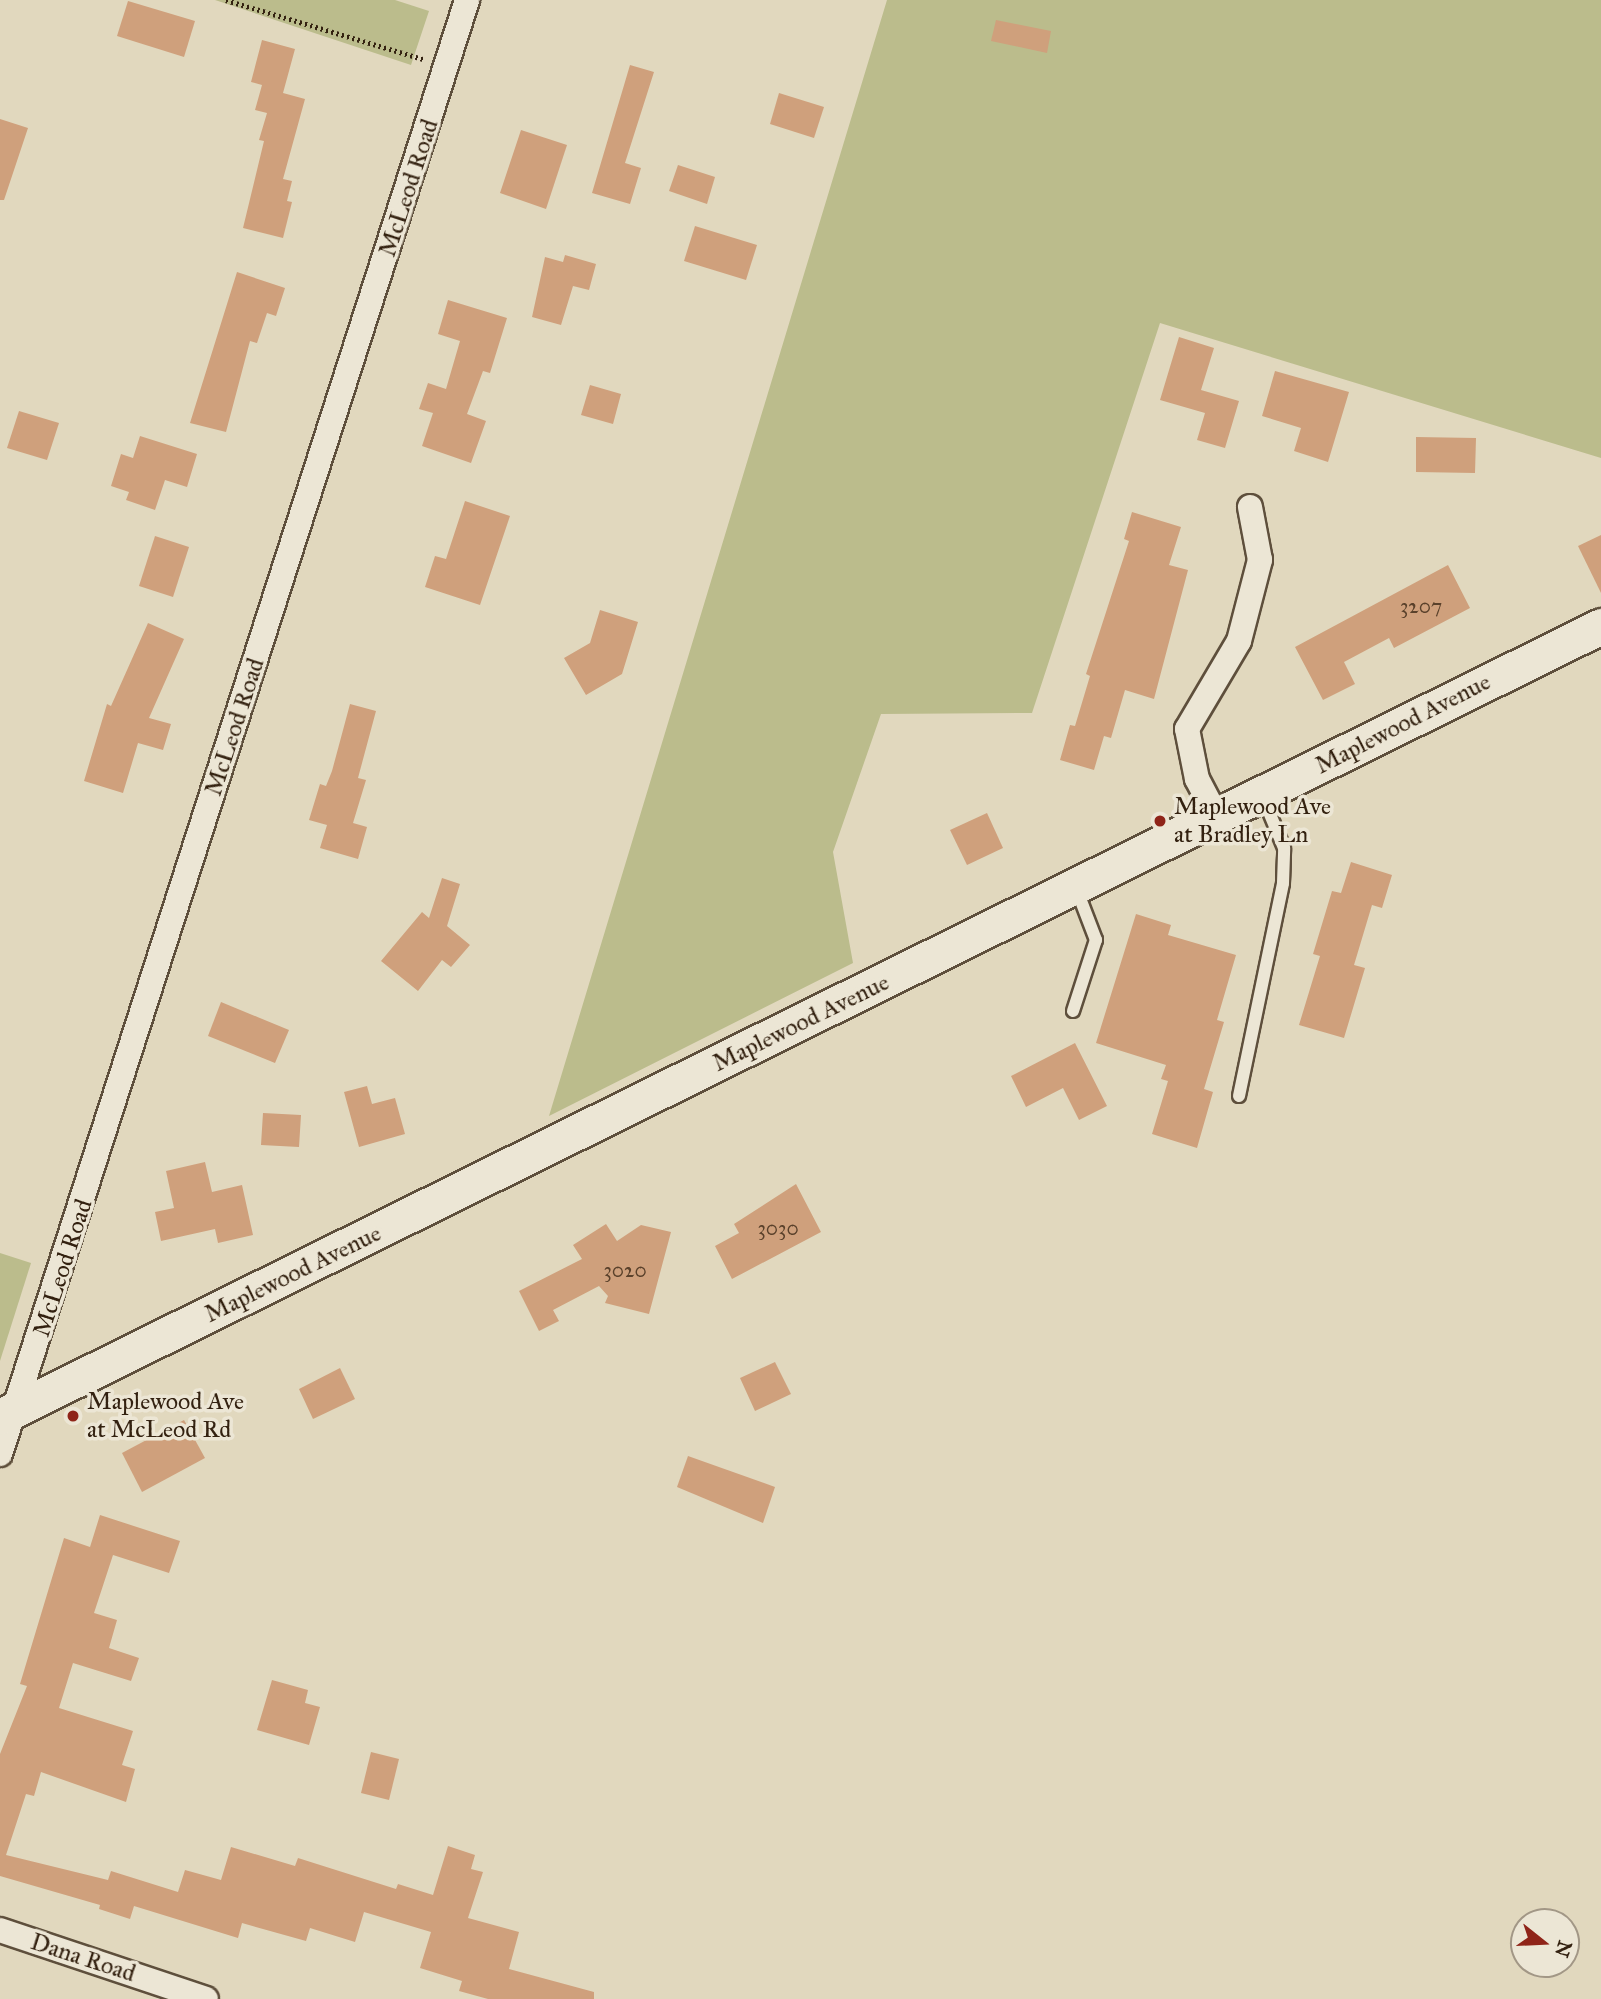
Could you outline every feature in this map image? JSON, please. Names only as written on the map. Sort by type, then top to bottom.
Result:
[{"type":"street","name":"McLeod Road","points":[[0,1454],[6,1414],[31,1368],[467,0]]},
{"type":"street","points":[[1217,817],[1197,779],[1187,729],[1238,641],[1261,560],[1250,507]]},
{"type":"street","name":"Maplewood Avenue","points":[[6,1414],[1076,888],[1601,626]]},
{"type":"street","name":"Dana Road","points":[[0,1930],[206,1999]]},
{"type":"lane","points":[[1240,1096],[1283,883],[1284,848],[1262,795]]},
{"type":"lane","points":[[1073,1011],[1096,940],[1076,888]]},
{"type":"path","points":[[226,0],[428,61],[444,78]]},
{"type":"green space","points":[[215,0],[395,0],[429,11],[411,65]]},
{"type":"green space","points":[[887,0],[1601,0],[1601,458],[1160,323],[1032,713],[881,714],[833,852],[853,963],[549,1116]]},
{"type":"green space","points":[[0,1253],[31,1263],[0,1361]]},
{"type":"building","points":[[128,1],[195,21],[184,57],[117,36]]},
{"type":"building","points":[[996,20],[1051,31],[1047,53],[991,41]]},
{"type":"building","points":[[262,40],[295,49],[283,93],[305,99],[283,179],[292,181],[287,201],[292,202],[283,238],[243,228],[264,141],[259,140],[267,113],[255,110],[262,85],[251,82]]},
{"type":"building","points":[[630,65],[654,72],[625,163],[641,168],[630,204],[592,193]]},
{"type":"building","points":[[779,93],[824,107],[814,138],[770,124]]},
{"type":"building","points":[[0,119],[28,128],[4,200],[0,200]]},
{"type":"building","points":[[521,130],[567,145],[546,209],[500,193]]},
{"type":"building","points":[[678,165],[715,177],[707,204],[669,191]]},
{"type":"building","points":[[695,226],[757,245],[746,280],[684,261]]},
{"type":"building","points":[[565,255],[596,264],[589,290],[573,286],[561,325],[532,317],[545,257],[563,262]]},
{"type":"building","points":[[237,272],[285,288],[276,316],[267,313],[257,343],[250,341],[226,432],[190,423]]},
{"type":"building","points":[[448,300],[507,318],[490,373],[483,371],[467,414],[486,421],[471,463],[422,446],[433,413],[419,409],[428,383],[446,389],[460,341],[438,334]]},
{"type":"building","points":[[1179,337],[1214,348],[1201,390],[1239,401],[1225,448],[1197,440],[1205,413],[1160,400]]},
{"type":"building","points":[[1275,371],[1349,392],[1328,462],[1294,451],[1301,428],[1262,416]]},
{"type":"building","points":[[590,385],[621,394],[613,424],[581,415]]},
{"type":"building","points":[[19,411],[59,423],[47,460],[7,448]]},
{"type":"building","points":[[140,436],[197,454],[187,487],[165,480],[155,510],[126,500],[129,492],[111,486],[121,454],[133,458]]},
{"type":"building","points":[[1416,437],[1476,438],[1475,473],[1416,472]]},
{"type":"building","points":[[465,501],[510,516],[480,605],[425,587],[435,556],[446,559]]},
{"type":"building","points":[[1132,512],[1181,527],[1169,565],[1188,570],[1154,699],[1125,690],[1111,738],[1104,736],[1094,770],[1060,760],[1070,725],[1075,726],[1090,676],[1086,674],[1129,541],[1124,539]]},
{"type":"building","points":[[1601,535],[1601,593],[1578,546]]},
{"type":"building","points":[[155,536],[189,547],[173,597],[139,586]]},
{"type":"building","points":[[1448,565],[1470,608],[1394,648],[1389,638],[1344,662],[1355,684],[1323,700],[1295,647]]},
{"type":"building","points":[[600,610],[638,622],[622,674],[586,695],[564,658],[590,643]]},
{"type":"building","points":[[148,623],[184,639],[149,718],[171,724],[163,750],[138,743],[123,793],[84,781],[107,704],[111,706]]},
{"type":"building","points":[[350,704],[376,711],[358,778],[366,780],[353,823],[367,827],[358,859],[320,848],[327,825],[309,820],[320,784],[326,786],[332,771]]},
{"type":"building","points":[[987,813],[1003,848],[967,865],[950,830]]},
{"type":"building","points":[[1351,862],[1392,875],[1382,908],[1372,905],[1354,965],[1365,968],[1344,1038],[1299,1025],[1320,956],[1313,954],[1332,891],[1341,893]]},
{"type":"building","points":[[442,878],[460,884],[447,926],[470,945],[451,967],[442,960],[418,991],[381,961],[422,912],[429,918]]},
{"type":"building","points":[[1136,914],[1171,925],[1168,935],[1236,955],[1217,1020],[1224,1022],[1204,1089],[1213,1092],[1197,1148],[1152,1134],[1168,1081],[1161,1079],[1166,1065],[1096,1043]]},
{"type":"building","points":[[221,1002],[289,1030],[275,1063],[208,1036]]},
{"type":"building","points":[[1075,1043],[1107,1106],[1079,1120],[1063,1088],[1026,1107],[1011,1076]]},
{"type":"building","points":[[367,1086],[372,1104],[395,1098],[405,1134],[359,1147],[344,1092]]},
{"type":"building","points":[[263,1113],[301,1115],[299,1147],[261,1145]]},
{"type":"building","points":[[205,1162],[212,1192],[242,1185],[253,1235],[218,1243],[215,1229],[161,1241],[155,1212],[174,1208],[166,1171]]},
{"type":"building","points":[[796,1184],[821,1232],[732,1279],[715,1246],[739,1233],[734,1224]]},
{"type":"building","points":[[606,1224],[617,1241],[641,1225],[671,1232],[649,1314],[605,1303],[608,1296],[599,1286],[553,1310],[559,1321],[539,1331],[519,1291],[582,1259],[573,1245]]},
{"type":"building","points":[[775,1362],[791,1394],[755,1411],[740,1378]]},
{"type":"building","points":[[340,1368],[355,1399],[313,1419],[299,1389]]},
{"type":"building","points":[[184,1420],[205,1458],[142,1492],[122,1453]]},
{"type":"building","points":[[688,1456],[775,1487],[763,1523],[677,1487]]},
{"type":"building","points":[[100,1515],[180,1541],[169,1573],[113,1555],[94,1613],[117,1620],[109,1648],[139,1658],[131,1681],[73,1663],[59,1708],[133,1731],[122,1765],[135,1769],[126,1802],[41,1772],[34,1796],[26,1794],[6,1855],[108,1880],[111,1871],[178,1892],[185,1870],[221,1880],[231,1847],[295,1866],[298,1858],[396,1889],[398,1884],[433,1895],[448,1846],[475,1855],[471,1869],[483,1872],[468,1918],[519,1932],[509,1969],[594,1992],[594,1999],[488,1999],[459,1991],[462,1981],[420,1968],[431,1932],[364,1912],[355,1942],[310,1928],[306,1941],[242,1923],[238,1938],[134,1906],[130,1919],[99,1909],[100,1905],[0,1876],[0,1754],[27,1686],[20,1684],[64,1538],[90,1547]]},
{"type":"building","points":[[272,1680],[308,1690],[305,1703],[320,1707],[309,1745],[257,1730]]},
{"type":"building","points":[[371,1752],[399,1759],[389,1800],[361,1793]]},
{"type":"place","name":"Maplewood Ave at Bradley Ln","points":[[1160,821]]},
{"type":"place","name":"Maplewood Ave at McLeod Rd","points":[[73,1416]]}]
